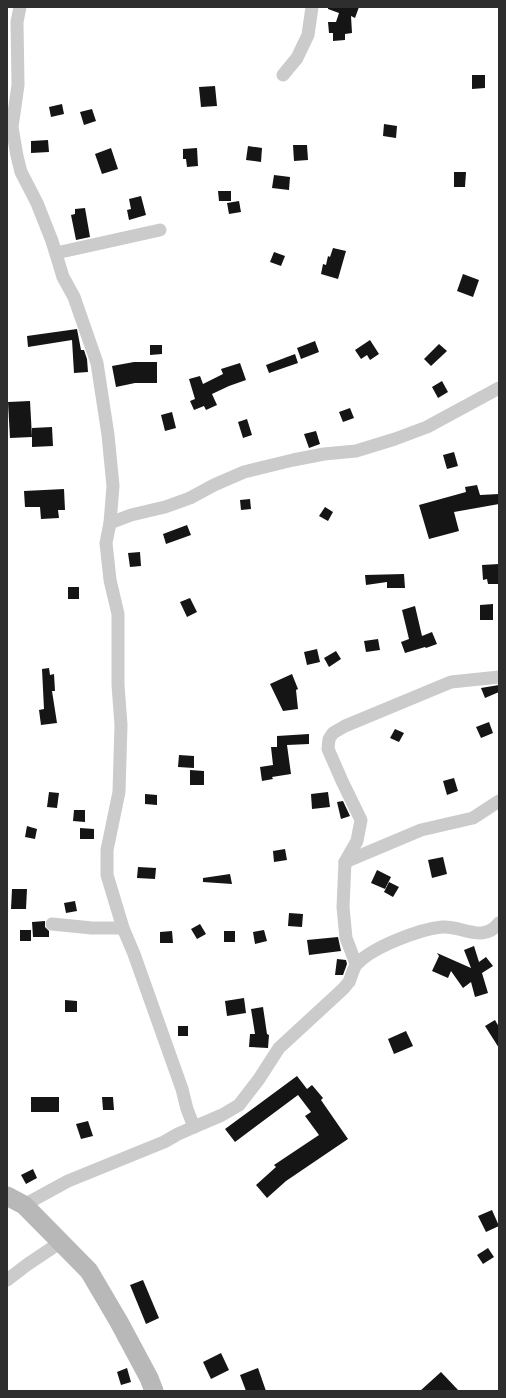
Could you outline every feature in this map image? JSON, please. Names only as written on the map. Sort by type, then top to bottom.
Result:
[{"type":"street","points":[[20,7],[18,22],[18,85],[10,127],[21,172],[37,204],[56,253],[63,277],[74,297],[97,363],[108,435],[113,486],[110,522],[106,543],[110,580],[118,614],[118,685],[121,725],[119,792],[107,850],[107,875],[123,928],[134,954],[194,1127]]},
{"type":"street","points":[[283,75],[297,58],[308,35],[312,7]]},
{"type":"street","points":[[56,253],[160,230]]},
{"type":"street","points":[[110,522],[131,515],[165,507],[190,498],[214,485],[244,472],[324,454],[356,451],[395,439],[427,427],[499,388]]},
{"type":"street","points":[[356,964],[346,938],[343,907],[345,862],[356,841],[361,820],[328,749],[329,739],[333,733],[345,726],[451,682],[499,677]]},
{"type":"street","points":[[345,862],[421,830],[473,818],[499,801]]},
{"type":"street","points":[[52,924],[92,928],[123,928]]},
{"type":"street","points":[[24,1205],[68,1181],[164,1142],[239,1106],[259,1080],[280,1048],[343,989],[349,981],[356,964],[379,948],[392,942],[443,927],[474,934],[498,928]]},
{"type":"street","points":[[7,1196],[24,1205],[89,1271],[149,1378],[154,1391]]},
{"type":"street","points":[[7,1280],[61,1242]]},
{"type":"building","points":[[328,7],[359,7],[355,18],[351,16],[352,33],[345,34],[345,40],[333,41],[333,33],[329,33],[328,22],[336,22],[339,13],[328,9]]},
{"type":"building","points":[[472,75],[485,75],[485,88],[472,89]]},
{"type":"building","points":[[215,86],[217,106],[201,107],[199,87]]},
{"type":"building","points":[[62,104],[64,114],[51,117],[49,107]]},
{"type":"building","points":[[92,109],[96,121],[84,125],[80,112]]},
{"type":"building","points":[[384,124],[397,126],[396,138],[383,136]]},
{"type":"building","points":[[48,140],[49,152],[31,153],[31,141]]},
{"type":"building","points":[[293,145],[307,145],[308,160],[294,161]]},
{"type":"building","points":[[248,146],[262,148],[261,162],[246,160]]},
{"type":"building","points":[[111,148],[118,169],[102,174],[95,154]]},
{"type":"building","points":[[197,148],[198,166],[187,167],[186,159],[183,159],[183,149]]},
{"type":"building","points":[[454,172],[466,172],[465,187],[454,187]]},
{"type":"building","points":[[274,175],[290,177],[289,190],[272,188]]},
{"type":"building","points":[[218,191],[231,191],[231,201],[219,201]]},
{"type":"building","points":[[141,196],[146,215],[129,220],[127,210],[131,209],[129,199]]},
{"type":"building","points":[[239,201],[241,212],[229,214],[227,203]]},
{"type":"building","points":[[85,208],[90,237],[76,240],[71,215],[75,214],[75,209]]},
{"type":"building","points":[[333,248],[346,251],[338,279],[321,274],[323,264],[326,265],[328,256],[330,257]]},
{"type":"building","points":[[274,252],[285,256],[281,266],[270,262]]},
{"type":"building","points":[[463,274],[479,280],[473,297],[457,291]]},
{"type":"building","points":[[77,329],[81,350],[84,350],[87,359],[88,372],[74,373],[72,340],[28,347],[27,336]]},
{"type":"building","points":[[370,340],[379,354],[370,360],[367,355],[361,359],[355,350]]},
{"type":"building","points":[[315,341],[319,352],[301,359],[297,348]]},
{"type":"building","points":[[439,344],[447,351],[431,366],[424,359]]},
{"type":"building","points":[[150,345],[162,345],[162,354],[150,355]]},
{"type":"building","points":[[295,354],[298,363],[269,373],[266,365]]},
{"type":"building","points":[[134,362],[157,362],[157,383],[135,383],[116,387],[112,366]]},
{"type":"building","points":[[240,363],[246,380],[212,394],[217,405],[206,410],[204,406],[194,410],[190,401],[195,399],[189,379],[200,376],[203,384],[223,374],[221,369]]},
{"type":"building","points":[[442,381],[448,392],[438,398],[432,387]]},
{"type":"building","points":[[30,401],[32,437],[10,438],[8,402]]},
{"type":"building","points":[[350,408],[354,418],[343,422],[339,412]]},
{"type":"building","points":[[172,412],[176,428],[165,431],[161,415]]},
{"type":"building","points":[[247,419],[252,435],[243,438],[238,422]]},
{"type":"building","points":[[52,427],[53,446],[32,447],[32,428]]},
{"type":"building","points":[[316,431],[320,444],[309,448],[304,434]]},
{"type":"building","points":[[454,452],[458,466],[447,469],[443,455]]},
{"type":"building","points":[[477,485],[480,495],[499,494],[499,504],[454,512],[459,531],[429,539],[419,505],[466,492],[465,487]]},
{"type":"building","points":[[64,489],[65,510],[58,510],[59,518],[41,519],[40,507],[25,507],[24,491]]},
{"type":"building","points":[[250,499],[251,509],[241,510],[240,500]]},
{"type":"building","points":[[325,507],[333,512],[328,521],[319,516]]},
{"type":"building","points":[[187,525],[191,535],[166,544],[163,534]]},
{"type":"building","points":[[140,552],[141,566],[130,567],[128,553]]},
{"type":"building","points":[[499,564],[499,584],[488,584],[487,579],[483,580],[482,565]]},
{"type":"building","points":[[404,574],[405,588],[387,588],[387,582],[366,585],[365,575]]},
{"type":"building","points":[[68,587],[79,587],[79,599],[68,599]]},
{"type":"building","points":[[190,598],[197,612],[187,617],[180,602]]},
{"type":"building","points":[[493,604],[493,620],[480,620],[480,605]]},
{"type":"building","points":[[415,606],[422,636],[432,632],[437,644],[405,653],[401,642],[409,639],[402,610]]},
{"type":"building","points":[[378,639],[380,650],[366,652],[364,641]]},
{"type":"building","points":[[317,649],[320,662],[307,665],[304,652]]},
{"type":"building","points":[[336,651],[341,659],[329,667],[324,658]]},
{"type":"building","points":[[49,668],[50,675],[54,674],[55,691],[52,691],[57,723],[41,725],[39,710],[44,709],[42,669]]},
{"type":"building","points":[[292,674],[298,689],[296,690],[298,709],[283,711],[270,684]]},
{"type":"building","points":[[499,685],[499,692],[485,698],[481,688]]},
{"type":"building","points":[[489,722],[493,733],[481,738],[476,727]]},
{"type":"building","points":[[395,729],[404,733],[399,742],[390,738]]},
{"type":"building","points":[[309,734],[309,744],[287,745],[291,774],[272,777],[273,779],[262,781],[260,767],[273,765],[271,747],[277,747],[277,736]]},
{"type":"building","points":[[179,755],[194,756],[194,768],[178,767]]},
{"type":"building","points":[[190,770],[204,771],[204,785],[190,785]]},
{"type":"building","points":[[454,778],[458,791],[447,795],[443,781]]},
{"type":"building","points":[[49,792],[59,793],[57,808],[47,807]]},
{"type":"building","points":[[328,792],[330,807],[312,809],[311,794]]},
{"type":"building","points":[[145,794],[157,795],[157,805],[145,804]]},
{"type":"building","points":[[343,801],[350,816],[341,819],[337,802]]},
{"type":"building","points":[[74,810],[85,810],[85,822],[73,821]]},
{"type":"building","points":[[27,826],[37,829],[35,839],[25,837]]},
{"type":"building","points":[[80,828],[94,829],[94,839],[80,839]]},
{"type":"building","points":[[285,849],[287,860],[274,862],[273,851]]},
{"type":"building","points":[[443,857],[447,874],[432,878],[428,860]]},
{"type":"building","points":[[138,867],[156,868],[155,879],[137,878]]},
{"type":"building","points":[[377,870],[391,877],[385,889],[371,883]]},
{"type":"building","points":[[230,874],[232,884],[203,882],[203,878]]},
{"type":"building","points":[[389,882],[399,887],[393,897],[384,892]]},
{"type":"building","points":[[12,889],[27,889],[26,909],[11,909]]},
{"type":"building","points":[[75,901],[77,911],[66,913],[64,903]]},
{"type":"building","points":[[289,913],[303,914],[302,927],[288,926]]},
{"type":"building","points":[[45,921],[45,927],[49,931],[49,937],[33,937],[32,922]]},
{"type":"building","points":[[200,924],[206,934],[197,939],[191,929]]},
{"type":"building","points":[[20,930],[31,930],[31,941],[20,941]]},
{"type":"building","points":[[264,930],[267,941],[255,944],[253,932]]},
{"type":"building","points":[[172,931],[173,943],[160,943],[160,932]]},
{"type":"building","points":[[224,931],[235,931],[235,942],[224,942]]},
{"type":"building","points":[[338,937],[341,951],[309,955],[307,940]]},
{"type":"building","points":[[474,946],[479,962],[486,957],[493,966],[482,973],[488,993],[475,997],[471,982],[463,988],[451,971],[448,978],[432,971],[439,956],[437,953],[471,968],[464,950]]},
{"type":"building","points":[[337,959],[346,960],[347,964],[343,975],[335,975]]},
{"type":"building","points":[[244,998],[246,1013],[227,1016],[225,1001]]},
{"type":"building","points":[[65,1000],[77,1001],[77,1012],[65,1012]]},
{"type":"building","points":[[263,1007],[267,1034],[269,1035],[268,1048],[249,1047],[250,1034],[255,1034],[251,1009]]},
{"type":"building","points":[[495,1020],[499,1027],[499,1048],[485,1026]]},
{"type":"building","points":[[178,1026],[188,1026],[188,1036],[178,1036]]},
{"type":"building","points":[[406,1031],[413,1046],[394,1054],[388,1039]]},
{"type":"building","points":[[297,1076],[307,1089],[312,1085],[323,1098],[321,1100],[348,1139],[286,1181],[267,1198],[256,1185],[276,1167],[274,1165],[319,1135],[305,1116],[311,1112],[298,1095],[235,1142],[225,1129]]},
{"type":"building","points":[[31,1097],[59,1097],[59,1112],[31,1112]]},
{"type":"building","points":[[102,1097],[113,1097],[114,1110],[103,1110]]},
{"type":"building","points":[[88,1121],[93,1136],[81,1139],[76,1124]]},
{"type":"building","points":[[33,1169],[37,1178],[26,1184],[21,1175]]},
{"type":"building","points":[[492,1210],[499,1226],[486,1232],[478,1216]]},
{"type":"building","points":[[488,1248],[494,1257],[483,1264],[477,1255]]},
{"type":"building","points":[[143,1280],[159,1318],[146,1324],[130,1285]]},
{"type":"building","points":[[221,1353],[229,1370],[211,1379],[203,1362]]},
{"type":"building","points":[[127,1368],[131,1382],[121,1385],[117,1372]]},
{"type":"building","points":[[258,1368],[266,1391],[246,1391],[240,1375]]},
{"type":"building","points":[[441,1372],[459,1391],[420,1391]]}]
